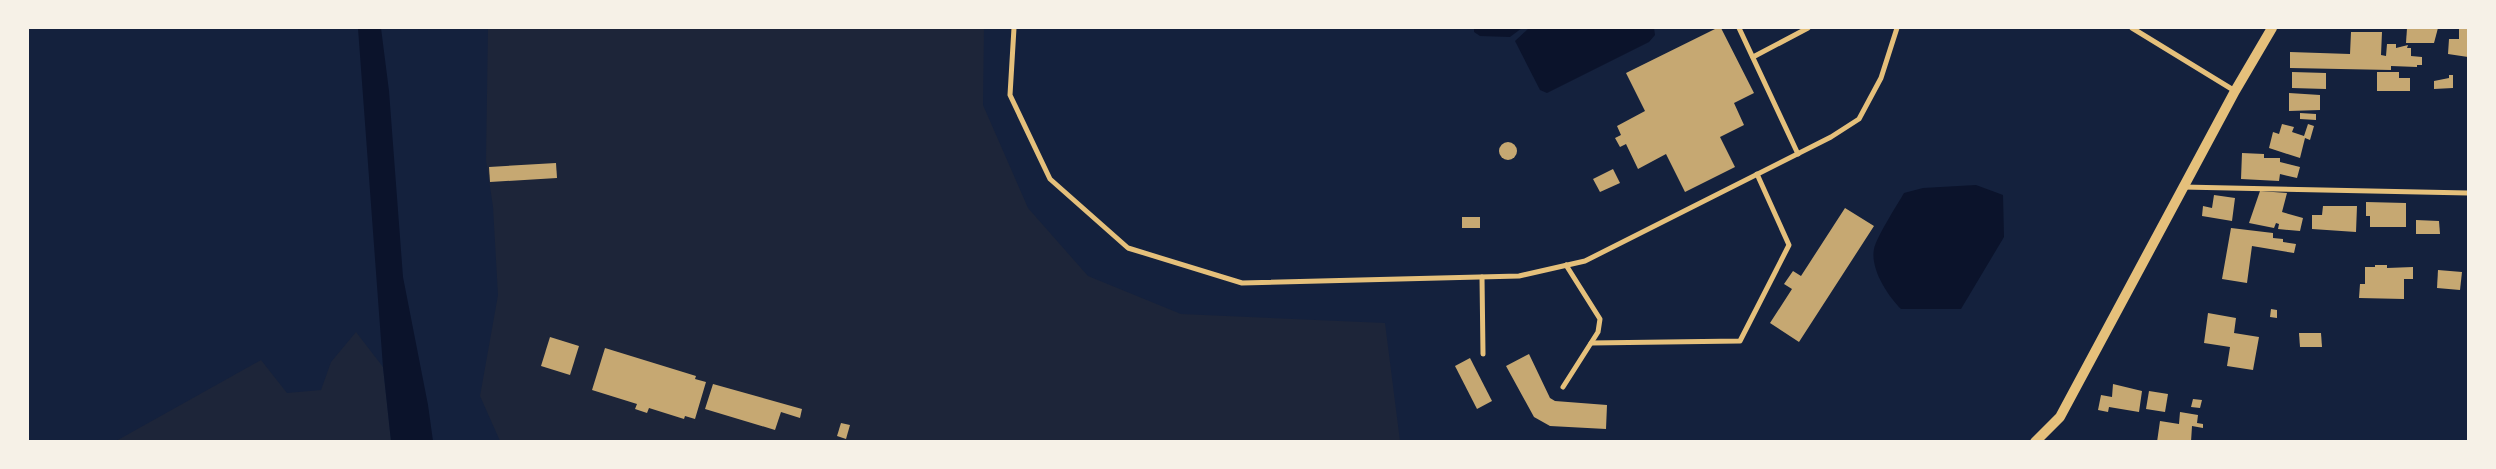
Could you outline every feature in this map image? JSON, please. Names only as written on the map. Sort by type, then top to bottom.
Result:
[{"type":"main road","points":[[2035,442],[2060,417],[2235,91],[2272,28]]},
{"type":"street","points":[[1014,28],[1010,95],[1050,179],[1128,248],[1242,283],[1519,276],[1586,261],[1798,154],[1859,119],[1881,78],[1897,28]]},
{"type":"street","points":[[1740,28],[1798,154]]},
{"type":"street","points":[[1753,57],[1808,28]]},
{"type":"street","points":[[2132,28],[2235,91]]},
{"type":"street","points":[[1591,343],[1740,341],[1789,245],[1757,174]]},
{"type":"street","points":[[2183,187],[2468,193]]},
{"type":"street","points":[[1564,387],[1598,332],[1600,319],[1566,265]]},
{"type":"street","points":[[1482,277],[1483,354]]},
{"type":"shaded area","points":[[358,28],[381,28],[389,91],[403,277],[428,405],[433,441],[391,441],[383,367]]},
{"type":"shaded area","points":[[488,28],[984,28],[983,105],[1028,208],[1088,276],[1181,314],[1385,323],[1400,441],[500,441],[480,396],[498,295],[493,207],[486,160]]},
{"type":"shaded area","points":[[1474,28],[1522,28],[1510,37],[1480,36],[1474,32]]},
{"type":"shaded area","points":[[1529,28],[1654,28],[1655,35],[1649,42],[1547,93],[1540,90],[1515,41]]},
{"type":"shaded area","points":[[1976,185],[2003,195],[2004,237],[1961,309],[1901,309],[1881,282],[1873,257],[1874,249],[1887,221],[1904,193],[1923,188]]},
{"type":"shaded area","points":[[356,332],[383,367],[391,441],[116,441],[261,360],[287,393],[321,390],[331,362]]},
{"type":"building","points":[[1717,28],[1721,28],[1754,93],[1734,103],[1744,125],[1720,137],[1735,167],[1685,192],[1666,154],[1638,169],[1626,144],[1620,147],[1615,138],[1621,135],[1617,126],[1645,111],[1626,73]]},
{"type":"building","points":[[2407,28],[2438,28],[2434,43],[2406,43]]},
{"type":"building","points":[[2459,28],[2468,28],[2468,57],[2448,54],[2449,39],[2459,39]]},
{"type":"building","points":[[2351,32],[2382,32],[2381,55],[2386,56],[2387,44],[2396,44],[2396,48],[2408,45],[2407,48],[2411,48],[2411,56],[2422,57],[2422,65],[2417,65],[2417,67],[2391,66],[2391,70],[2290,68],[2290,52],[2350,54]]},
{"type":"building","points":[[2292,72],[2326,73],[2326,89],[2292,88]]},
{"type":"building","points":[[2377,72],[2399,72],[2399,78],[2410,78],[2410,91],[2377,91]]},
{"type":"building","points":[[2449,75],[2453,75],[2453,88],[2434,89],[2434,81],[2449,78]]},
{"type":"building","points":[[2289,93],[2320,95],[2320,110],[2289,111]]},
{"type":"building","points":[[2300,113],[2316,114],[2316,120],[2300,119]]},
{"type":"building","points":[[2282,124],[2294,127],[2292,132],[2304,136],[2308,124],[2314,126],[2310,140],[2305,138],[2300,158],[2269,148],[2273,132],[2279,134]]},
{"type":"building","points":[[1504,142],[1512,142],[1517,147],[1515,158],[1504,160],[1499,155],[1499,147]]},
{"type":"building","points":[[2242,153],[2264,154],[2264,158],[2280,158],[2280,162],[2300,167],[2297,178],[2280,174],[2279,181],[2241,179]]},
{"type":"building","points":[[556,163],[557,178],[490,182],[489,167]]},
{"type":"building","points":[[1613,169],[1620,183],[1600,192],[1593,179]]},
{"type":"building","points":[[2260,191],[2287,193],[2282,212],[2303,218],[2300,231],[2278,229],[2279,224],[2276,223],[2274,228],[2249,223]]},
{"type":"building","points":[[2214,195],[2235,198],[2232,221],[2202,216],[2203,206],[2212,208]]},
{"type":"building","points":[[2366,202],[2406,203],[2406,227],[2370,227],[2370,216],[2366,216]]},
{"type":"building","points":[[2323,206],[2357,206],[2356,232],[2312,229],[2312,215],[2322,215]]},
{"type":"building","points":[[1845,208],[1874,226],[1799,342],[1770,323],[1792,289],[1784,284],[1793,271],[1801,276]]},
{"type":"building","points":[[1462,217],[1480,217],[1480,228],[1462,228]]},
{"type":"building","points":[[2416,220],[2439,221],[2440,234],[2416,234]]},
{"type":"building","points":[[2231,228],[2273,233],[2273,238],[2283,239],[2283,242],[2296,244],[2294,253],[2252,246],[2247,283],[2222,279]]},
{"type":"building","points":[[2375,265],[2387,265],[2387,268],[2413,267],[2413,279],[2404,279],[2404,299],[2359,298],[2360,284],[2365,284],[2365,267],[2375,267]]},
{"type":"building","points":[[2438,270],[2462,272],[2460,290],[2437,288]]},
{"type":"building","points":[[2271,309],[2277,310],[2277,318],[2270,317]]},
{"type":"building","points":[[2208,313],[2236,318],[2234,333],[2259,337],[2253,370],[2227,366],[2230,347],[2204,343]]},
{"type":"building","points":[[2299,333],[2321,333],[2322,347],[2300,347]]},
{"type":"building","points":[[550,337],[579,346],[570,375],[541,366]]},
{"type":"building","points":[[605,348],[696,376],[695,379],[706,382],[695,419],[685,416],[684,419],[649,408],[647,413],[635,409],[637,404],[592,390]]},
{"type":"building","points":[[1529,354],[1550,398],[1555,401],[1607,405],[1606,429],[1550,426],[1534,417],[1506,366]]},
{"type":"building","points":[[1470,358],[1492,401],[1477,409],[1455,366]]},
{"type":"building","points":[[713,384],[802,409],[800,418],[781,412],[775,430],[705,409]]},
{"type":"building","points":[[2113,384],[2142,391],[2139,412],[2109,407],[2108,412],[2098,410],[2101,395],[2112,397]]},
{"type":"building","points":[[2149,391],[2168,394],[2165,412],[2146,409]]},
{"type":"building","points":[[2193,399],[2202,400],[2200,408],[2191,407]]},
{"type":"building","points":[[2180,412],[2198,415],[2197,423],[2203,424],[2203,428],[2192,426],[2191,442],[2157,442],[2160,421],[2179,424]]},
{"type":"building","points":[[841,423],[850,425],[846,439],[837,436]]}]
